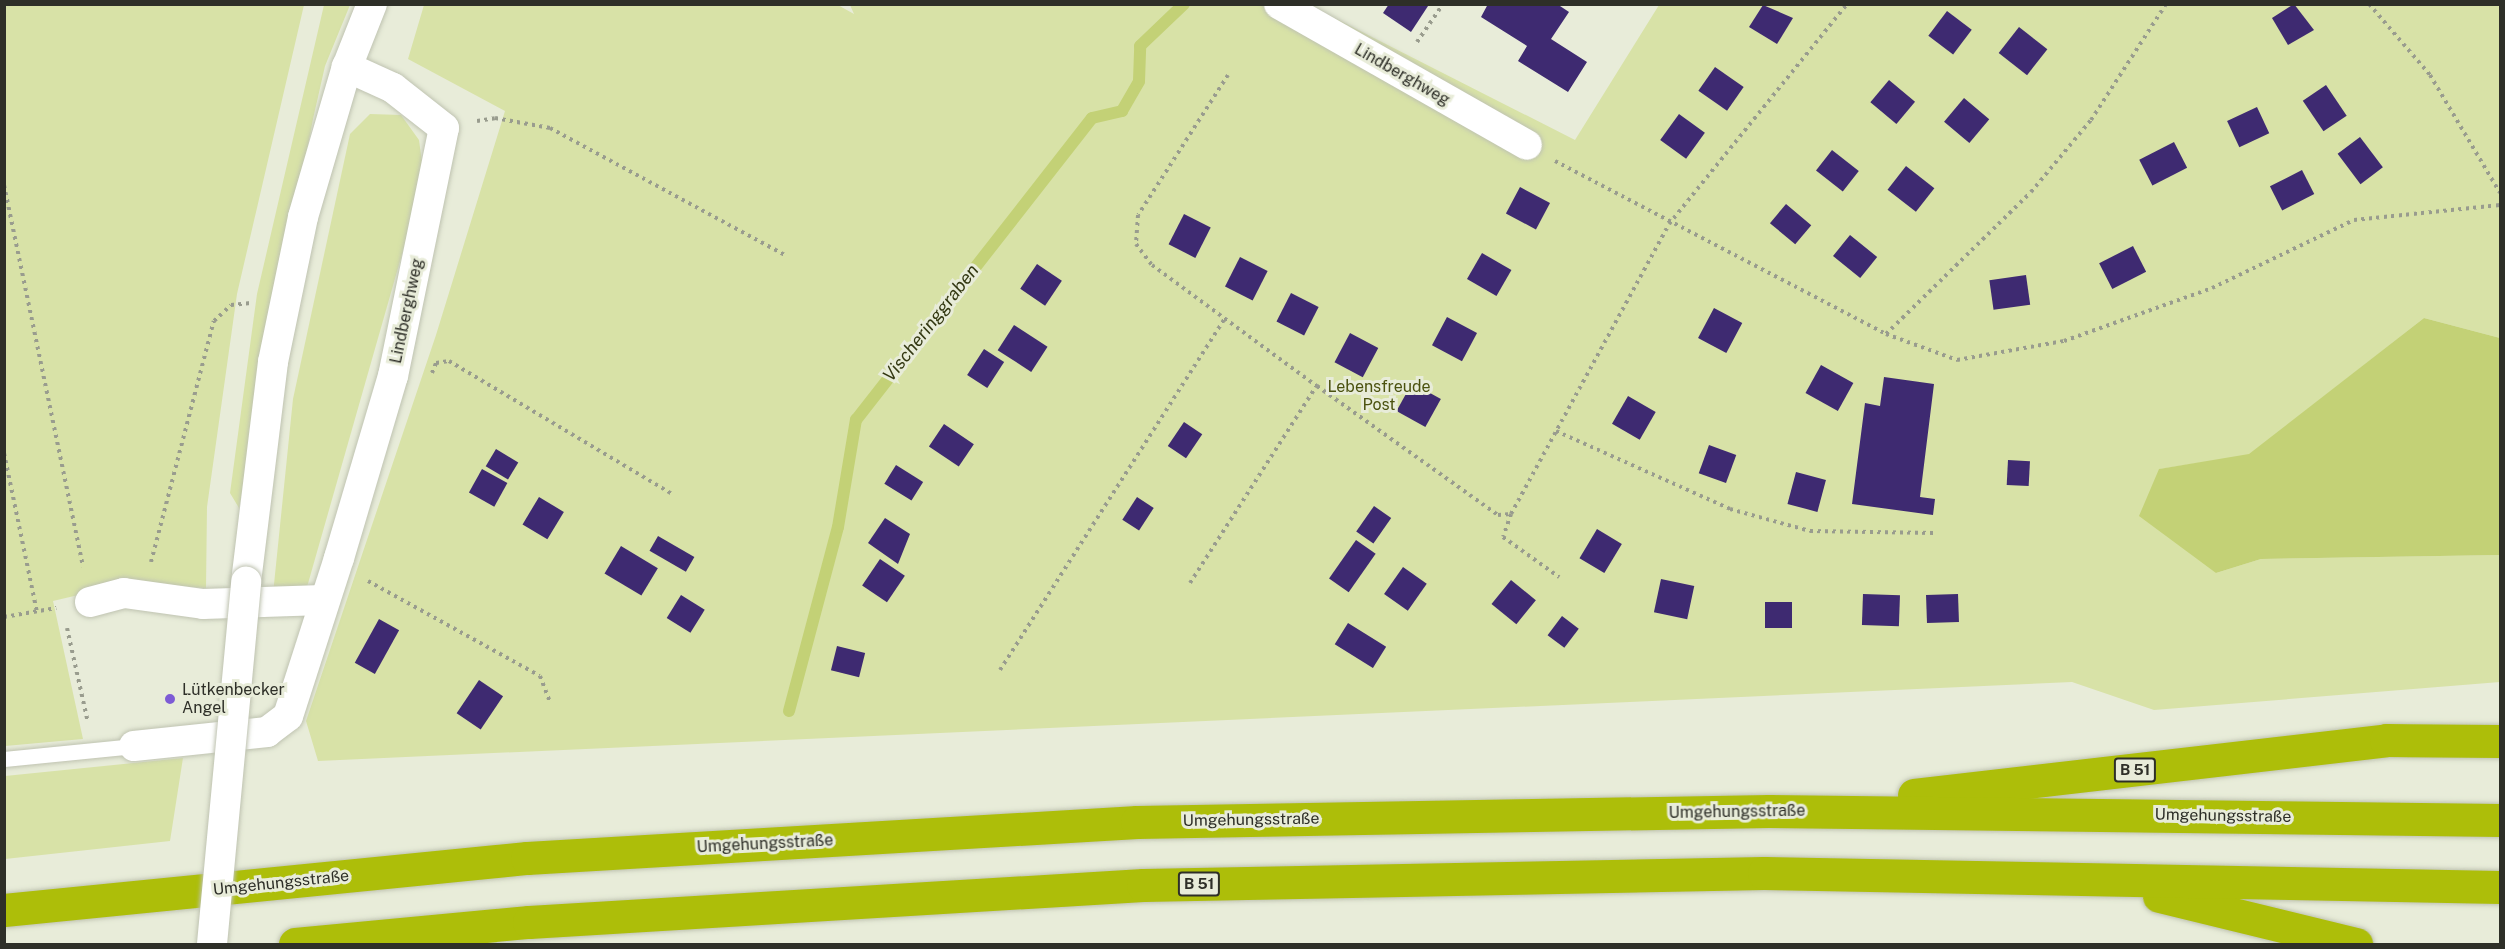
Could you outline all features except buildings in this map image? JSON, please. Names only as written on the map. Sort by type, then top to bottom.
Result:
[{"type":"highway","name":"B 51","points":[[1769,810],[2386,740],[2500,741]]},
{"type":"highway","name":"Umgehungsstraße","points":[[4,910],[527,858],[1125,823],[1769,810],[2500,820]]},
{"type":"highway","name":"B 51","points":[[295,945],[530,922],[1143,885],[1764,873],[2104,883],[2500,887]]},
{"type":"highway","name":"B 51","points":[[2104,883],[2356,945]]},
{"type":"street","points":[[212,945],[246,582],[273,362],[303,217],[347,67],[372,4]]},
{"type":"street","name":"Lindberghweg","points":[[1279,4],[1527,145]]},
{"type":"street","points":[[347,67],[393,88],[444,128]]},
{"type":"street","name":"Lindberghweg","points":[[134,746],[267,732],[288,716],[393,376],[444,128]]},
{"type":"street","points":[[90,602],[124,592],[202,604],[323,600]]},
{"type":"lane","points":[[4,759],[134,746]]},
{"type":"path","points":[[1396,72],[1443,4]]},
{"type":"path","points":[[1559,577],[1503,537],[1511,514],[1669,224],[1847,4]]},
{"type":"path","points":[[1886,334],[2031,192],[2091,120],[2166,4]]},
{"type":"path","points":[[2369,4],[2430,75],[2500,192]]},
{"type":"path","points":[[1228,75],[1138,215],[1136,244],[1152,265],[1226,316],[1317,387],[1490,509],[1511,514]]},
{"type":"path","points":[[444,128],[495,118],[550,128],[785,255]]},
{"type":"path","points":[[1527,145],[1669,224],[1886,334],[1957,360],[2064,341],[2212,288],[2354,220],[2500,205]]},
{"type":"path","points":[[4,185],[90,602]]},
{"type":"path","points":[[146,596],[214,321],[231,305],[248,303]]},
{"type":"path","points":[[1000,670],[1226,316]]},
{"type":"path","points":[[429,381],[436,363],[449,361],[672,494]]},
{"type":"path","points":[[1190,583],[1317,387]]},
{"type":"path","points":[[1556,431],[1720,505],[1810,531],[1934,533]]},
{"type":"path","points":[[4,453],[37,612]]},
{"type":"path","points":[[366,573],[382,592],[540,676],[550,702]]},
{"type":"path","points":[[4,617],[62,607],[94,750]]},
{"type":"green space","name":"Lebensfreude Post","points":[[836,4],[854,14],[850,5],[1309,5],[1575,140],[1659,5],[2500,5],[2500,338],[2424,318],[2249,455],[2160,469],[2216,573],[2261,559],[2500,555],[2500,682],[2154,710],[2072,682],[318,761],[306,721],[436,335],[505,111],[408,59],[424,5]]},
{"type":"green space","points":[[4,5],[304,5],[237,294],[207,507],[206,588],[129,583],[53,601],[83,739],[5,746]]},
{"type":"green space","points":[[324,5],[350,5],[325,66],[313,119],[239,508],[230,493],[257,294]]},
{"type":"green space","points":[[370,114],[401,115],[419,140],[424,177],[307,587],[273,594],[293,399],[350,134]]},
{"type":"green space","points":[[183,758],[170,841],[5,859],[5,776]]},
{"type":"shaded area","points":[[2424,318],[2500,338],[2500,555],[2261,559],[2216,573],[2139,516],[2159,469],[2249,454]]},
{"type":"waterway","name":"Vischeringgraben","points":[[789,711],[838,527],[856,420],[1092,118],[1122,111],[1139,81],[1140,46],[1184,4]]},
{"type":"place","name":"Lütkenbecker Angel","points":[[170,699]]}]
